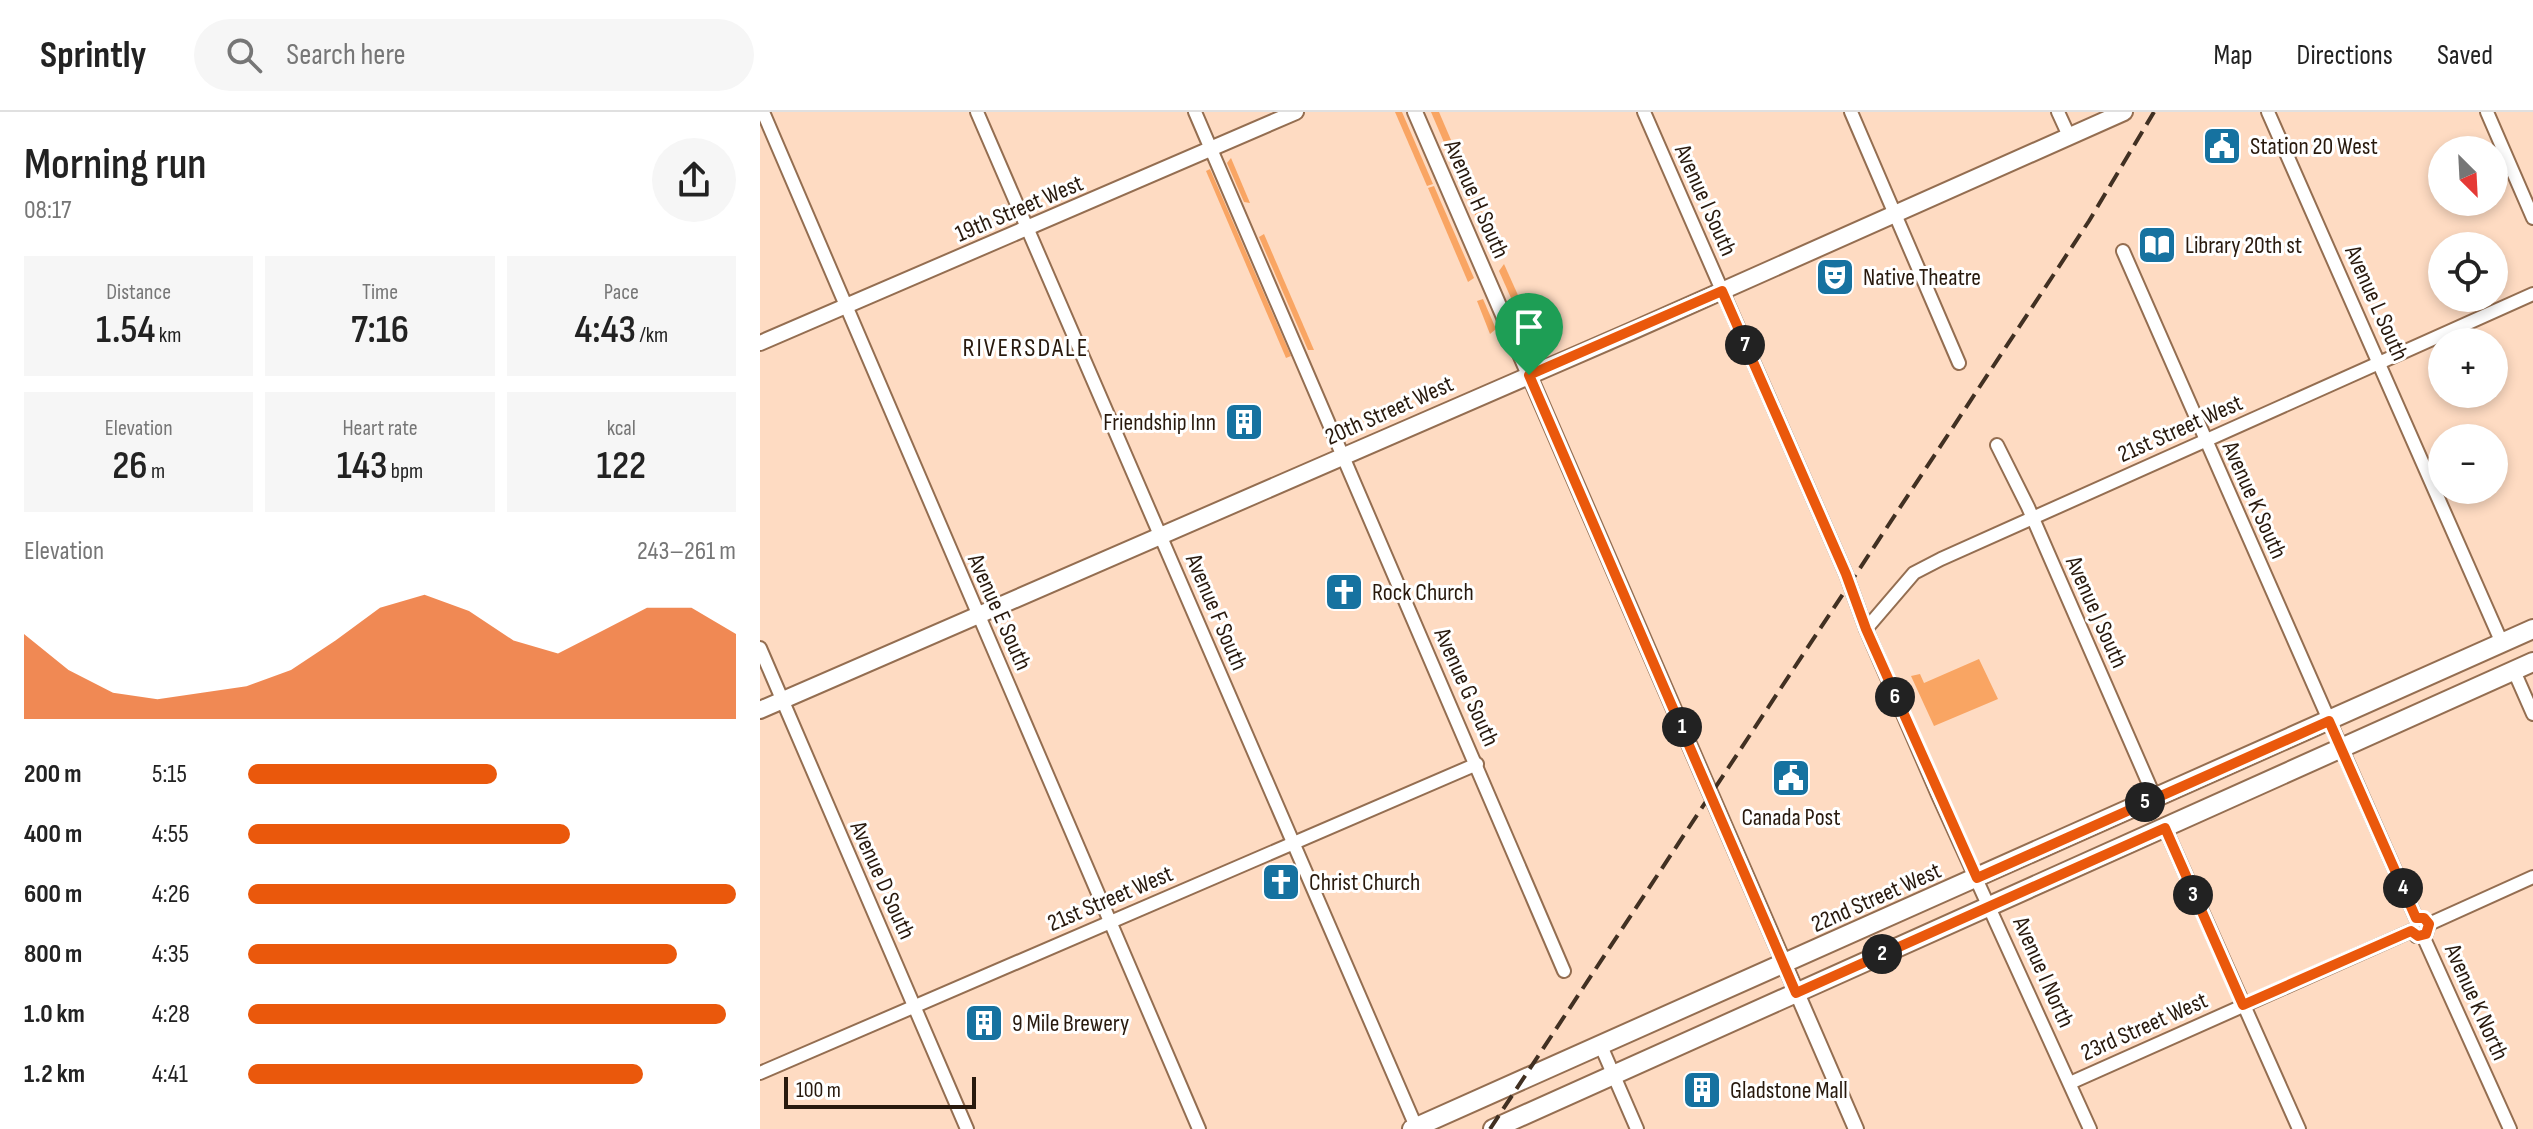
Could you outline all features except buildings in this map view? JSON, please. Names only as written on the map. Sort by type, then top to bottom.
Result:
[{"type":"main road","name":"20th Street West","points":[[760,710],[1722,291],[2124,112]]},
{"type":"main road","name":"22nd Street West","points":[[1415,1128],[2533,629]]},
{"type":"main road","points":[[1493,1129],[2533,662]]},
{"type":"street","name":"Avenue E South","points":[[763,112],[1199,1129]]},
{"type":"street","name":"Avenue F South","points":[[977,112],[1415,1128]]},
{"type":"street","name":"Avenue G South","points":[[1195,112],[1564,971]]},
{"type":"street","name":"19th Street West","points":[[760,343],[1296,112]]},
{"type":"street","name":"Avenue H South","points":[[1415,112],[1856,1129]]},
{"type":"street","name":"Avenue I South","points":[[1644,112],[1846,574],[1866,629],[1977,878]]},
{"type":"street","points":[[1851,112],[1959,363]]},
{"type":"street","points":[[2058,112],[2069,136]]},
{"type":"street","name":"Avenue L South","points":[[2268,112],[2502,643]]},
{"type":"street","points":[[2487,112],[2533,218]]},
{"type":"street","name":"Avenue K South","points":[[2123,251],[2329,721]]},
{"type":"street","name":"21st Street West","points":[[1866,629],[1914,573],[2533,294]]},
{"type":"street","name":"Avenue J South","points":[[1997,445],[2155,798]]},
{"type":"street","name":"Avenue D South","points":[[760,648],[967,1129]]},
{"type":"street","points":[[2514,671],[2533,714]]},
{"type":"street","name":"Avenue K North","points":[[2329,721],[2417,928],[2510,1129]]},
{"type":"street","name":"21st Street West","points":[[760,1073],[1477,764]]},
{"type":"street","points":[[2165,828],[2299,1129]]},
{"type":"street","points":[[2417,928],[2533,877]]},
{"type":"street","name":"Avenue I North","points":[[1977,878],[2090,1129]]},
{"type":"street","name":"23rd Street West","points":[[2070,1083],[2417,928]]},
{"type":"street","points":[[1601,1046],[1637,1129]]},
{"type":"shaded area","points":[[1395,112],[1402,112],[1433,184],[1427,186]]},
{"type":"shaded area","points":[[1431,112],[1439,112],[1499,252],[1491,252]]},
{"type":"shaded area","points":[[1231,158],[1250,203],[1244,202],[1227,163]]},
{"type":"shaded area","points":[[1210,169],[1291,356],[1286,358],[1206,171]]},
{"type":"shaded area","points":[[1434,186],[1474,278],[1468,282],[1428,188]]},
{"type":"shaded area","points":[[1264,234],[1314,350],[1308,350],[1259,237]]},
{"type":"shaded area","points":[[1504,264],[1526,313],[1519,316],[1499,271]]},
{"type":"shaded area","points":[[1483,299],[1496,329],[1490,334],[1477,301]]},
{"type":"shaded area","points":[[1979,659],[1998,699],[1934,726],[1911,676],[1920,674],[1924,683]]},
{"type":"railway","points":[[1490,1129],[2089,221],[2154,112]]},
{"type":"place","name":"Station 20 West","points":[[2222,146]]},
{"type":"place","name":"Library 20th st","points":[[2157,245]]},
{"type":"place","name":"Native Theatre","points":[[1835,277]]},
{"type":"place","name":"Friendship Inn","points":[[1244,422]]},
{"type":"place","name":"Rock Church","points":[[1344,592]]},
{"type":"place","name":"Canada Post","points":[[1791,778]]},
{"type":"place","name":"Christ Church","points":[[1281,882]]},
{"type":"place","name":"9 Mile Brewery","points":[[984,1023]]},
{"type":"place","name":"Gladstone Mall","points":[[1702,1090]]},
{"type":"district","name":"RIVERSDALE","points":[[1026,347]]},
{"type":"route","points":[[1722,291],[1846,574],[1866,629],[1938,795],[1977,878],[2329,721],[2416,918],[2428,921],[2428,931],[2419,936],[2411,931],[2243,1005],[2165,828],[1796,993],[1529,375],[1722,291]]}]
